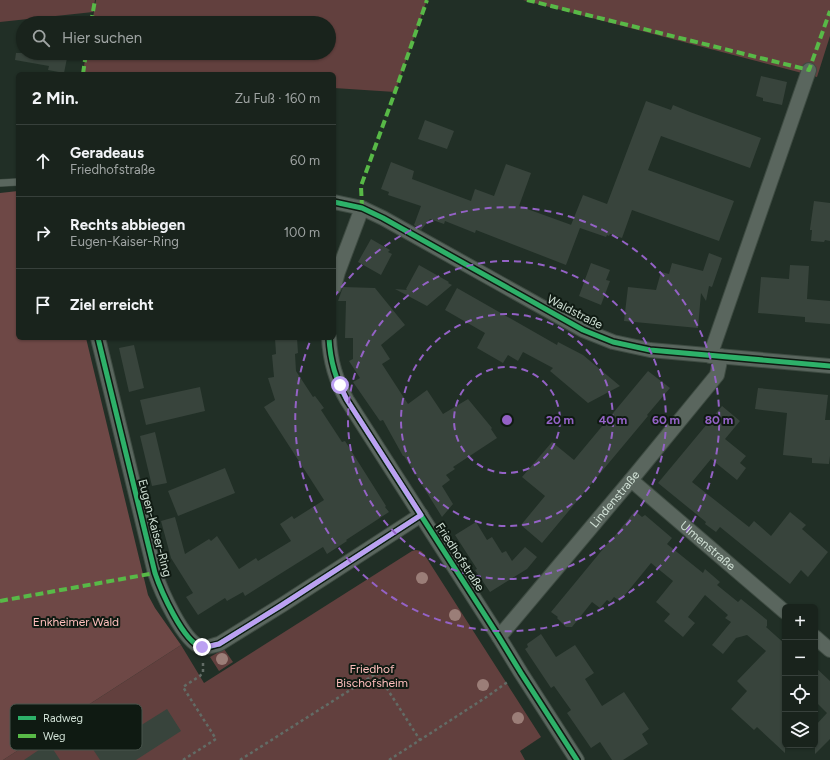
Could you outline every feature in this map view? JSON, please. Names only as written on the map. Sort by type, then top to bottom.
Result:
[{"type":"street","name":"Lindenstraße","points":[[499,637],[717,375],[716,356],[809,70]]},
{"type":"street","name":"Waldstraße","points":[[336,202],[362,208],[383,218],[583,330],[613,342],[650,350],[830,366]]},
{"type":"street","points":[[336,280],[362,208]]},
{"type":"street","name":"Eugen-Kaiser-Ring","points":[[98,340],[154,573],[170,608],[186,634],[193,643],[202,647]]},
{"type":"street","name":"Friedhofstraße","points":[[329,340],[334,368],[342,392],[577,760]]},
{"type":"street","name":"Ulmenstraße","points":[[631,480],[782,609]]},
{"type":"street","points":[[202,647],[219,644],[421,515]]},
{"type":"street","points":[[818,640],[830,650]]},
{"type":"lane","points":[[0,183],[16,182]]},
{"type":"path","points":[[183,760],[216,739],[183,687],[200,676],[203,672],[202,647]]},
{"type":"path","points":[[240,760],[377,673],[420,740]]},
{"type":"path","points":[[389,760],[521,673]]},
{"type":"green space","points":[[0,0],[95,0],[93,12],[56,16],[16,16],[16,20],[0,22]]},
{"type":"green space","points":[[96,0],[427,0],[395,92],[336,88],[336,72],[83,72],[85,60],[336,60],[336,16],[93,16]]},
{"type":"green space","points":[[523,0],[830,0],[830,36],[817,77]]},
{"type":"green space","name":"Enkheimer Wald","points":[[16,191],[16,340],[86,340],[148,595],[155,608],[181,645],[90,704],[10,704],[10,750],[18,750],[3,760],[0,760],[0,193]]},
{"type":"green space","name":"Friedhof Bischofsheim","points":[[412,551],[421,551],[424,554],[541,737],[520,751],[525,760],[3,760],[18,750],[142,750],[142,704],[90,704],[181,645],[204,683]]},
{"type":"green space","points":[[224,649],[233,662],[219,671],[210,657]]},
{"type":"building","points":[[16,53],[16,60],[67,60],[64,72],[59,72],[48,70],[49,66],[15,60]]},
{"type":"building","points":[[761,76],[787,82],[782,105],[763,101],[763,98],[756,96]]},
{"type":"building","points":[[646,101],[671,110],[673,105],[761,138],[750,168],[661,136],[648,170],[734,201],[719,241],[632,210],[622,238],[610,234],[606,237],[580,228],[566,265],[476,230],[475,233],[445,221],[444,224],[430,219],[421,230],[414,225],[421,206],[388,195],[389,192],[381,189],[391,162],[414,171],[412,179],[471,201],[475,189],[494,196],[506,164],[531,173],[519,206],[571,225],[583,195],[607,204]]},
{"type":"building","points":[[425,120],[454,131],[447,149],[418,139]]},
{"type":"building","points":[[814,201],[830,203],[830,241],[811,241],[812,230],[810,229]]},
{"type":"building","points":[[371,239],[390,250],[388,252],[392,254],[381,275],[358,262]]},
{"type":"building","points":[[709,253],[722,258],[712,287],[709,286],[706,301],[701,293],[698,328],[624,321],[628,287],[656,290],[661,272],[669,274],[672,263],[703,271]]},
{"type":"building","points":[[591,263],[610,270],[606,280],[610,281],[601,305],[579,296]]},
{"type":"building","points":[[419,265],[452,285],[427,306],[395,289],[407,290],[406,289]]},
{"type":"building","points":[[790,265],[809,266],[807,299],[830,301],[830,324],[805,322],[805,317],[758,313],[761,277],[789,279]]},
{"type":"building","points":[[343,287],[375,288],[405,325],[381,345],[390,359],[382,364],[408,404],[427,390],[443,414],[468,399],[492,428],[491,429],[497,438],[453,467],[455,469],[446,475],[450,480],[442,486],[453,504],[442,517],[403,456],[383,420],[380,421],[353,382],[360,378],[349,361],[353,359],[353,338],[345,338],[346,301],[338,301]]},
{"type":"building","points":[[457,288],[557,345],[558,342],[583,355],[620,386],[588,403],[550,371],[553,368],[523,352],[518,361],[508,355],[503,363],[477,348],[485,333],[445,310]]},
{"type":"building","points":[[275,340],[297,340],[298,353],[295,354],[296,371],[313,397],[315,396],[324,408],[321,410],[342,442],[345,441],[389,512],[327,554],[323,547],[245,596],[243,592],[227,601],[225,598],[198,615],[186,597],[193,593],[171,558],[161,521],[175,517],[185,554],[209,539],[211,541],[217,536],[239,569],[256,558],[258,561],[291,541],[280,524],[292,516],[294,519],[324,500],[264,407],[275,400],[268,378],[274,377],[272,355],[276,354]]},
{"type":"building","points":[[134,345],[144,388],[129,392],[119,348]]},
{"type":"building","points":[[648,371],[670,388],[542,543],[521,525],[545,496],[522,477],[552,442],[574,460]]},
{"type":"building","points":[[200,387],[205,411],[146,425],[140,400]]},
{"type":"building","points":[[758,388],[828,395],[825,420],[830,420],[829,464],[812,463],[812,458],[783,455],[787,413],[755,409]]},
{"type":"building","points":[[722,406],[740,421],[725,439],[746,456],[740,463],[746,468],[737,480],[711,459],[692,482],[749,527],[754,521],[771,536],[790,512],[806,525],[802,529],[828,552],[808,577],[801,570],[790,584],[720,527],[716,532],[705,524],[706,522],[658,483]]},
{"type":"building","points":[[155,432],[167,483],[152,486],[140,436]]},
{"type":"building","points":[[225,468],[235,493],[178,516],[168,491]]},
{"type":"building","points":[[635,511],[642,517],[645,515],[672,538],[667,544],[703,573],[705,569],[720,582],[717,585],[738,602],[741,599],[767,620],[766,627],[782,641],[782,748],[785,748],[785,753],[757,727],[754,730],[731,709],[747,691],[737,681],[766,651],[747,635],[736,638],[723,654],[712,645],[731,622],[725,618],[728,615],[705,595],[688,617],[695,623],[683,637],[664,621],[670,614],[656,602],[673,581],[651,563],[620,601],[614,597],[610,602],[607,600],[600,608],[592,602],[572,627],[566,627],[557,618],[558,617],[551,612]]},
{"type":"building","points":[[476,522],[487,540],[492,537],[502,553],[506,551],[512,561],[525,547],[537,557],[527,569],[490,592],[475,570],[477,569],[455,535]]},
{"type":"building","points":[[541,634],[556,657],[575,645],[594,673],[585,679],[602,706],[624,692],[649,729],[642,734],[648,744],[623,760],[612,760],[600,742],[591,748],[567,713],[571,710],[554,686],[551,688],[525,649],[528,647],[527,644]]},
{"type":"building","points":[[818,670],[830,681],[830,739],[815,754],[815,748],[818,748],[818,723],[827,713],[818,704]]},
{"type":"building","points":[[167,709],[181,731],[136,760],[100,760],[93,750],[142,750],[142,725]]},
{"type":"building","points":[[39,750],[54,750],[60,760],[24,760]]},
{"type":"marked path","points":[[92,16],[95,0]]},
{"type":"marked path","points":[[362,208],[361,186],[427,0]]},
{"type":"marked path","points":[[527,0],[809,70],[830,11]]},
{"type":"marked path","points":[[83,72],[85,60]]},
{"type":"marked path","points":[[0,601],[155,573]]},
{"type":"cycle path","points":[[336,202],[362,208],[383,218],[583,330],[613,342],[650,350],[830,366]]},
{"type":"cycle path","points":[[98,340],[155,573],[167,603],[180,626],[194,643],[201,647],[219,644],[421,515]]},
{"type":"cycle path","points":[[329,340],[334,370],[347,400],[577,760]]},
{"type":"route","points":[[202,647],[219,644],[421,515],[342,392],[340,385]]}]
